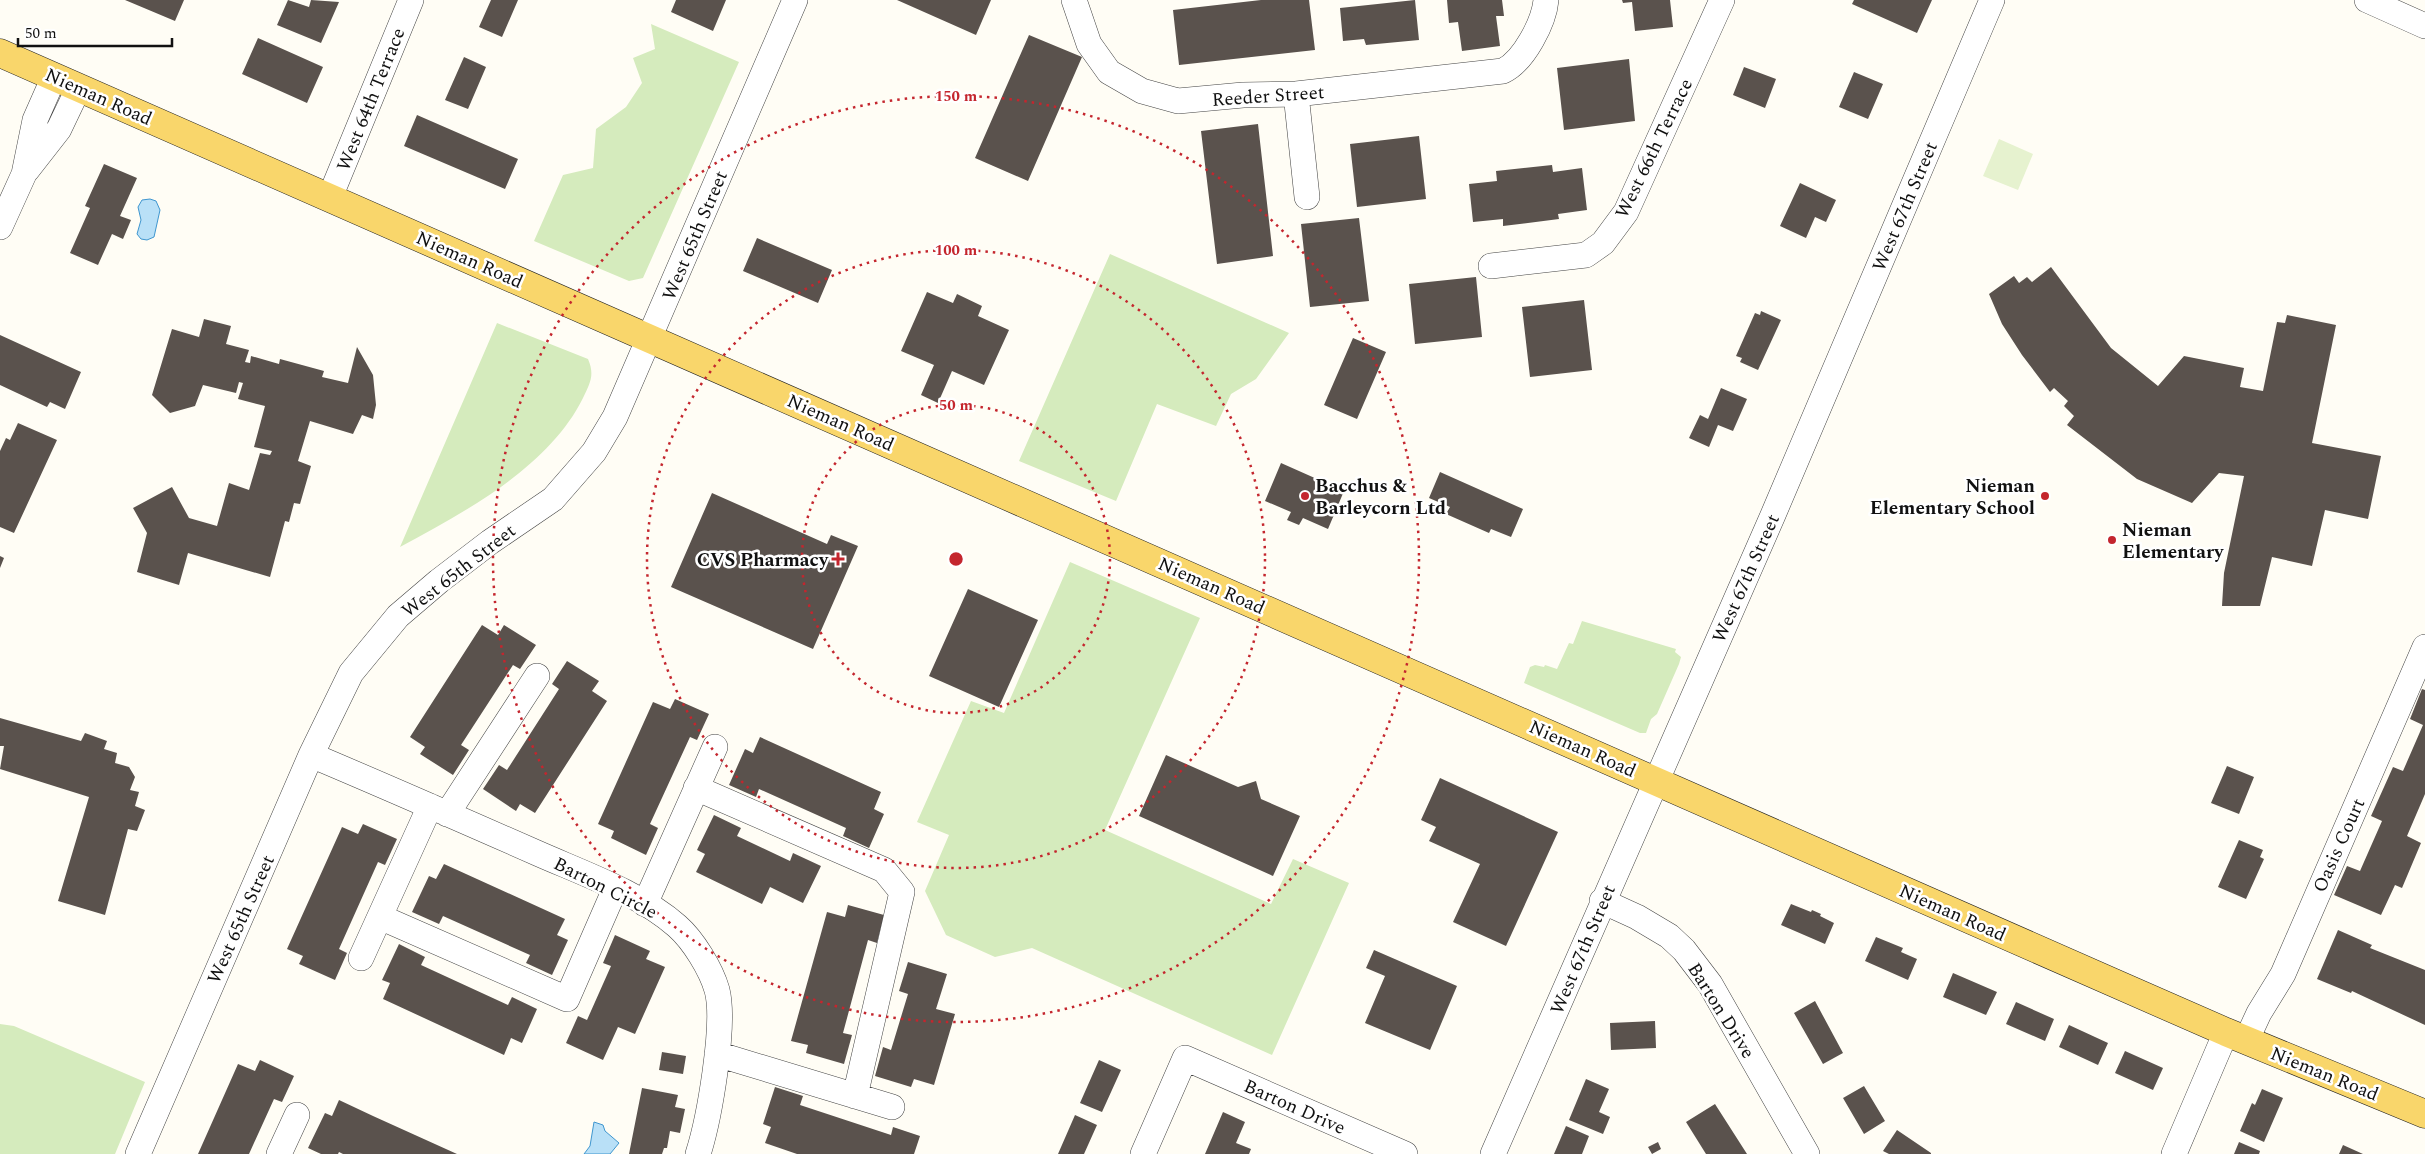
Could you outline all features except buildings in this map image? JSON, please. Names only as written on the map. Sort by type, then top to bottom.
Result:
[{"type":"main road","name":"Nieman Road","points":[[0,53],[1656,780],[2236,1037],[2425,1114]]},
{"type":"street","name":"West 64th Terrace","points":[[330,197],[411,0]]},
{"type":"street","name":"West 65th Street","points":[[138,1154],[311,754],[351,673],[398,616],[438,581],[490,542],[553,499],[594,452],[615,418],[650,339],[794,0]]},
{"type":"street","name":"Reeder Street","points":[[1074,0],[1089,44],[1109,72],[1142,91],[1178,101],[1243,95],[1296,94],[1503,71],[1512,67],[1523,56],[1542,16],[1546,0]]},
{"type":"street","name":"West 66th Terrace","points":[[1491,266],[1586,255],[1603,243],[1626,212],[1722,0]]},
{"type":"street","name":"West 67th Street","points":[[1493,1154],[1602,901],[1776,507],[1992,0]]},
{"type":"street","points":[[2367,0],[2425,26]]},
{"type":"street","points":[[24,174],[35,120],[54,77]]},
{"type":"street","points":[[0,226],[24,174],[59,129],[79,87]]},
{"type":"street","points":[[1296,94],[1307,197]]},
{"type":"street","name":"Oasis Court","points":[[2174,1154],[2236,1037],[2258,1013],[2282,974],[2425,647]]},
{"type":"street","points":[[361,958],[380,917],[438,810],[537,676]]},
{"type":"street","points":[[645,904],[715,747]]},
{"type":"street","name":"Barton Circle","points":[[311,754],[615,889],[645,904],[678,927],[697,949],[717,989],[717,1054],[698,1154]]},
{"type":"street","points":[[696,788],[884,870],[902,892],[854,1096]]},
{"type":"street","points":[[380,917],[567,999],[615,889]]},
{"type":"street","name":"Barton Drive","points":[[1602,901],[1637,917],[1669,936],[1684,950],[1710,984],[1807,1154]]},
{"type":"street","points":[[717,1054],[892,1107]]},
{"type":"street","name":"Barton Drive","points":[[1143,1154],[1185,1058],[1405,1154]]},
{"type":"street","points":[[280,1154],[297,1115]]},
{"type":"green space","points":[[651,24],[739,62],[643,278],[629,281],[534,241],[563,175],[593,168],[596,129],[626,107],[642,83],[633,58],[655,49]]},
{"type":"green space","points":[[1999,139],[2033,154],[2018,190],[1983,176]]},
{"type":"green space","points":[[1110,254],[1289,333],[1256,379],[1231,394],[1216,426],[1157,404],[1116,501],[1019,461]]},
{"type":"green space","points":[[497,323],[588,359],[591,379],[588,388],[568,423],[527,466],[478,503],[400,547]]},
{"type":"green space","points":[[1070,562],[1200,618],[1105,830],[1271,904],[1293,859],[1349,883],[1272,1055],[1032,948],[995,957],[946,935],[925,891],[949,835],[917,822],[971,701],[1004,713]]},
{"type":"green space","points":[[1582,621],[1676,649],[1675,652],[1681,657],[1657,714],[1651,719],[1646,733],[1640,733],[1524,683],[1530,667],[1535,665],[1544,667],[1545,665],[1557,669],[1569,643],[1573,644]]},
{"type":"green space","points":[[0,1024],[14,1026],[145,1082],[115,1154],[0,1154]]},
{"type":"water","points":[[150,199],[156,201],[160,210],[154,237],[147,240],[141,239],[137,234],[141,220],[138,207],[142,200]]},
{"type":"water","points":[[594,1122],[603,1125],[605,1131],[619,1143],[610,1154],[584,1154],[590,1146]]},
{"type":"place","name":"Bacchus & Barleycorn Ltd","points":[[1305,496]]},
{"type":"place","name":"Nieman Elementary School","points":[[2045,496]]},
{"type":"place","name":"Nieman Elementary","points":[[2112,540]]},
{"type":"place","name":"CVS Pharmacy","points":[[838,559]]}]
